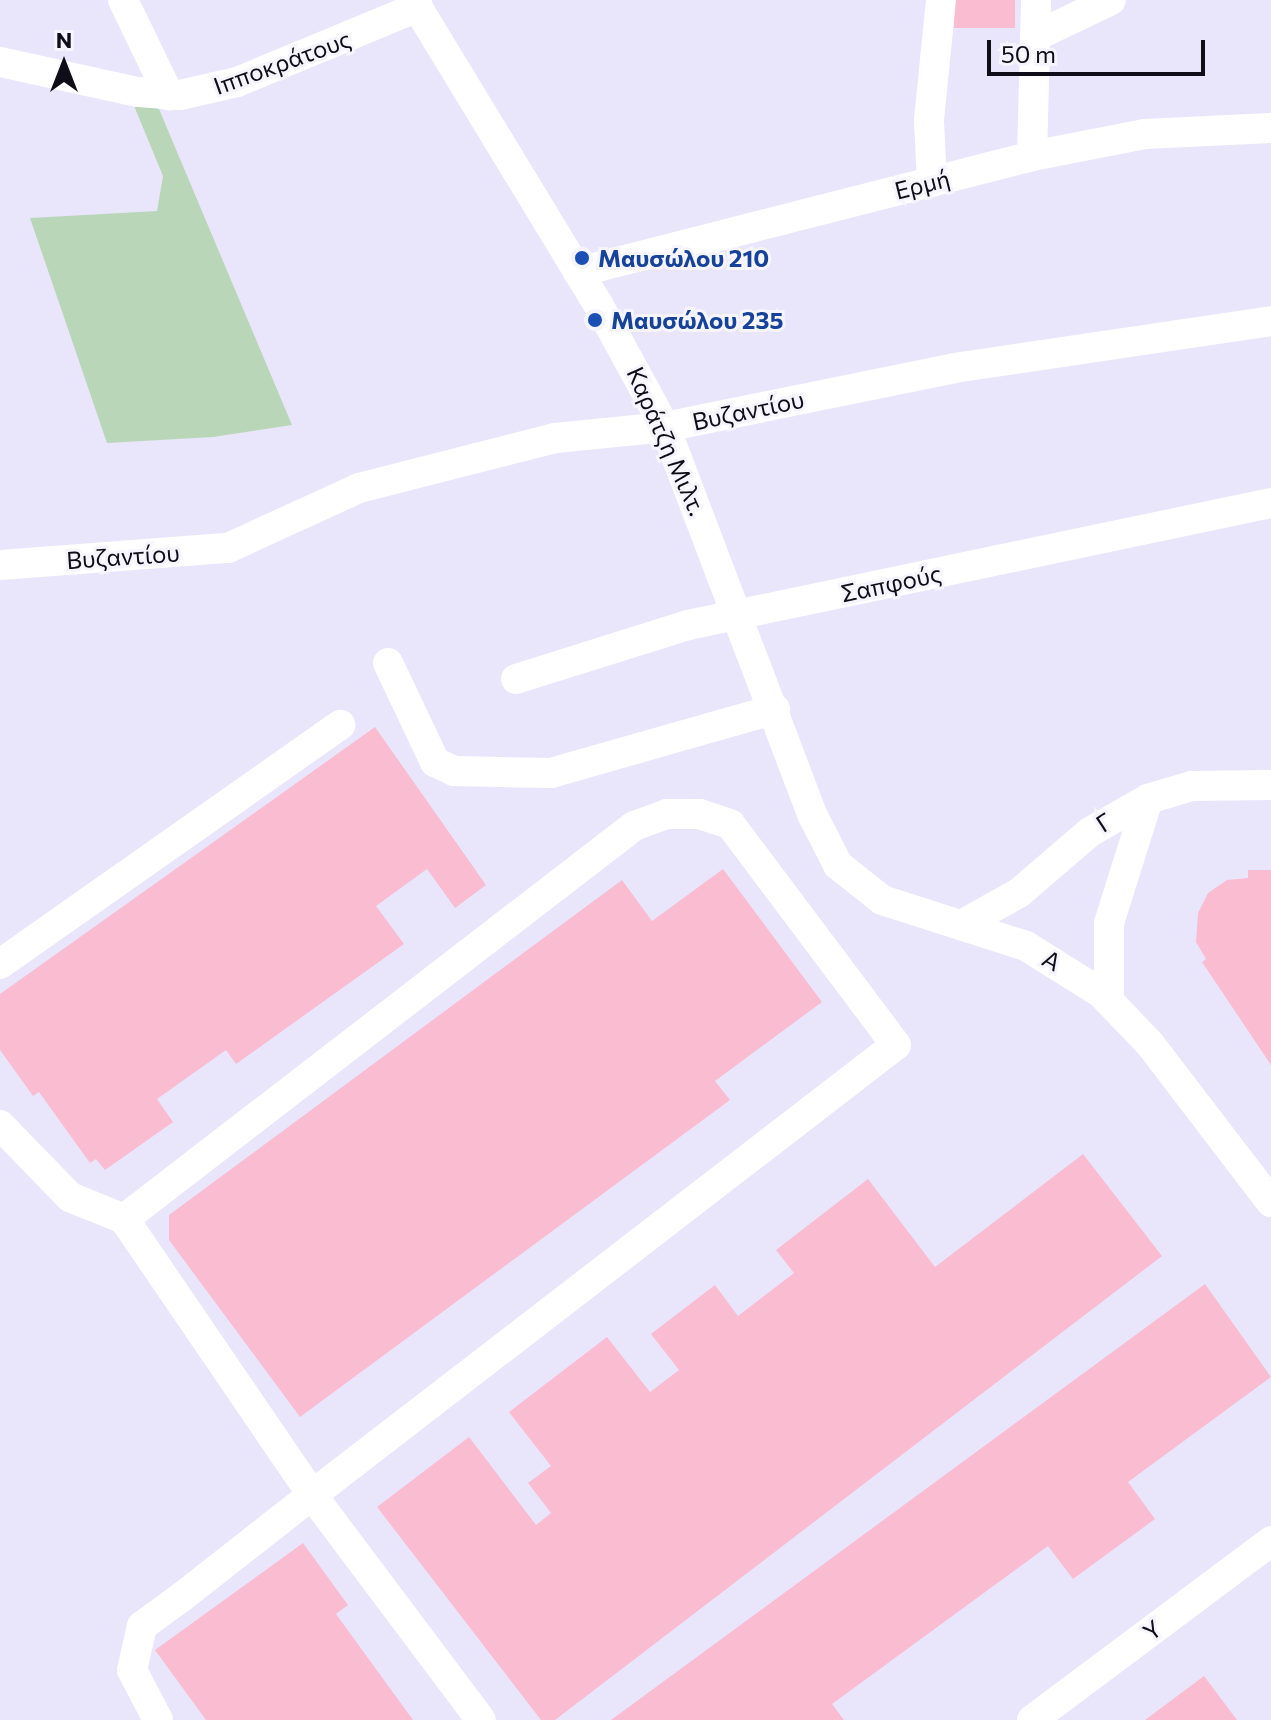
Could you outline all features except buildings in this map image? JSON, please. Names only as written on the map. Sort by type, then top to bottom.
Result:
[{"type":"street","points":[[123,0],[169,95]]},
{"type":"street","points":[[932,182],[929,120],[941,0]]},
{"type":"street","points":[[1032,156],[1036,0]]},
{"type":"street","points":[[1036,36],[1111,0]]},
{"type":"street","name":"Ιπποκράτους","points":[[0,62],[169,95],[237,82],[416,4]]},
{"type":"street","name":"Καράτζη Μιλτ.","points":[[416,4],[578,272],[665,427],[775,709],[800,782]]},
{"type":"street","name":"Ερμή","points":[[578,272],[1032,156],[1145,134],[1271,128]]},
{"type":"street","name":"Βυζαντίου","points":[[0,565],[228,548],[359,488],[555,438],[665,427],[954,368],[1271,321]]},
{"type":"street","name":"Σαπφούς","points":[[516,679],[637,639],[738,614],[1271,503]]},
{"type":"street","points":[[388,663],[433,758],[454,771],[551,773],[775,709]]},
{"type":"street","points":[[0,964],[340,725]]},
{"type":"street","name":"Α","points":[[800,782],[827,848],[857,884],[891,904],[963,924],[1048,957],[1109,1001],[1150,1044],[1271,1202]]},
{"type":"street","name":"Γ","points":[[963,924],[1019,893],[1090,832],[1148,799],[1192,786],[1271,785]]},
{"type":"street","points":[[1109,1001],[1109,923],[1148,799]]},
{"type":"street","points":[[124,1219],[634,826],[667,814],[700,814],[730,824],[896,1045],[142,1626],[132,1670],[158,1720]]},
{"type":"street","points":[[0,1125],[70,1197],[124,1219],[312,1495],[481,1720]]},
{"type":"street","name":"Υ","points":[[1032,1720],[1271,1541]]},
{"type":"green space","points":[[132,101],[159,109],[292,425],[213,437],[107,443],[30,218],[157,211],[163,176]]},
{"type":"place","name":"Μαυσώλου 210","points":[[582,258]]},
{"type":"place","name":"Μαυσώλου 235","points":[[595,320]]}]
